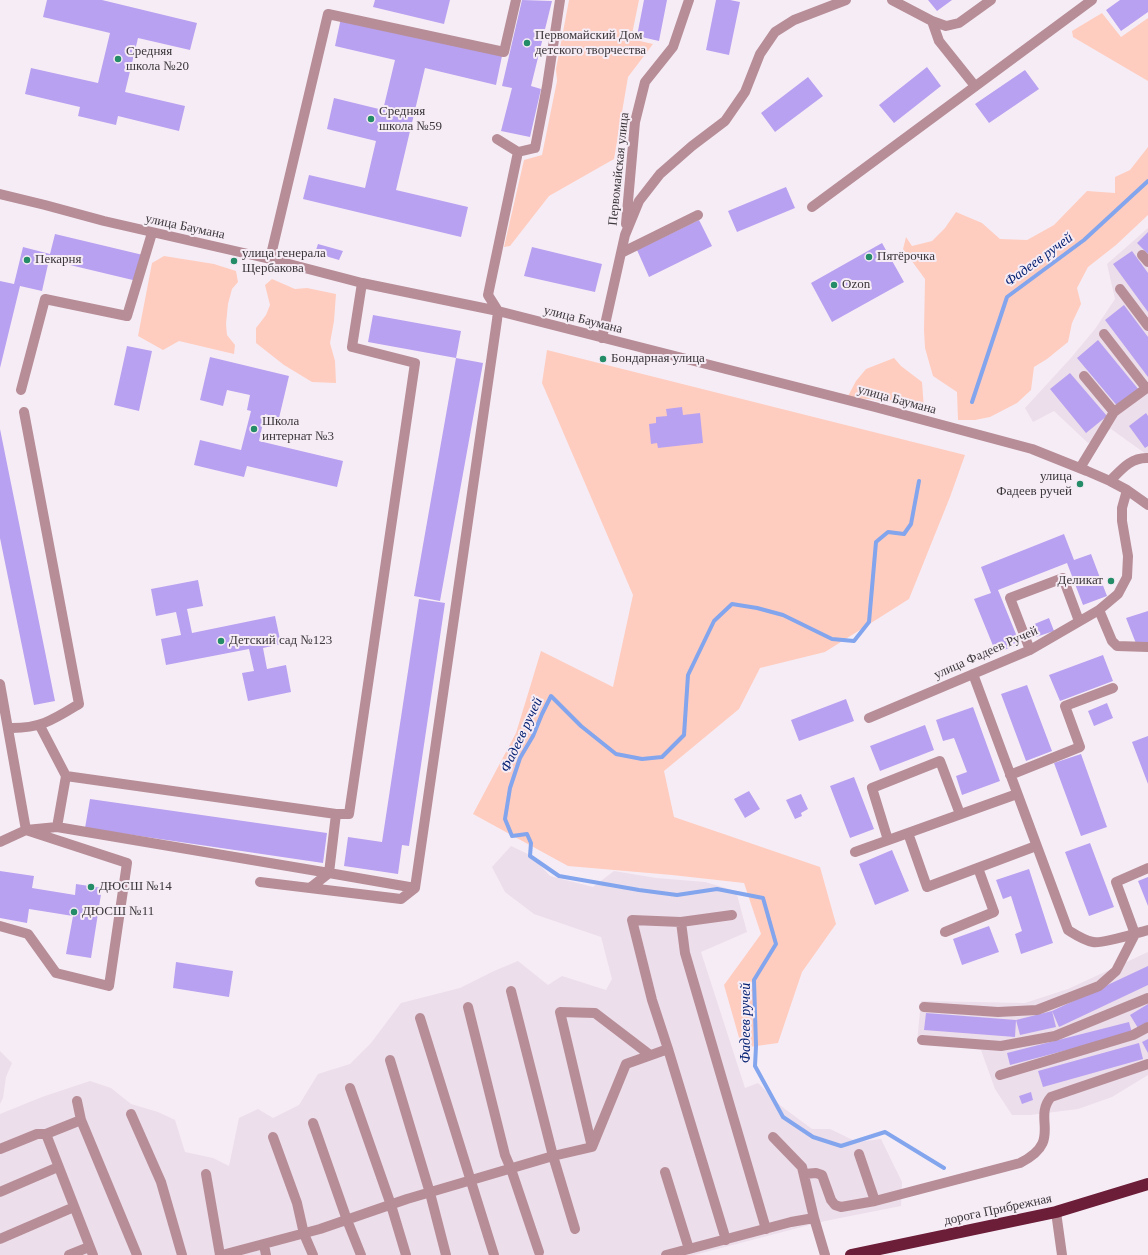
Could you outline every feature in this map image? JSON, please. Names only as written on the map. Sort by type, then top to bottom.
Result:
[{"type":"highway","name":"дорога Прибрежная","points":[[851,1255],[1056,1212],[1148,1184]]},
{"type":"street","points":[[270,259],[328,14],[504,52],[516,0]]},
{"type":"street","points":[[498,139],[518,152],[535,148],[547,86],[560,0]]},
{"type":"street","name":"Первомайская улица","points":[[625,235],[635,122],[645,82],[673,47],[689,0]]},
{"type":"street","points":[[602,338],[625,235],[639,201],[660,174],[692,146],[725,121],[745,92],[760,54],[775,32],[794,20],[846,0]]},
{"type":"street","points":[[892,0],[932,21],[946,26],[959,23],[991,0]]},
{"type":"street","points":[[812,207],[1092,0]]},
{"type":"street","points":[[932,21],[939,40],[975,86]]},
{"type":"street","points":[[260,882],[401,900],[414,888],[498,311],[488,295],[518,152]]},
{"type":"street","name":"улица Баумана","points":[[0,194],[152,233],[270,259],[362,283],[498,311],[875,407],[1032,449],[1110,481],[1148,504]]},
{"type":"street","points":[[621,253],[698,215]]},
{"type":"street","points":[[22,390],[45,299],[127,316],[152,233]]},
{"type":"street","points":[[66,776],[336,814],[349,814],[415,363],[352,347],[362,283]]},
{"type":"street","points":[[1120,289],[1148,326]]},
{"type":"street","points":[[1080,468],[1114,412],[1147,388],[1104,334]]},
{"type":"street","points":[[1084,376],[1114,412]]},
{"type":"street","points":[[8,728],[40,726],[55,719],[79,704],[24,412]]},
{"type":"street","points":[[1110,481],[1130,461],[1140,458],[1148,458]]},
{"type":"street","name":"улица Фадеев Ручей","points":[[869,718],[1030,650],[1098,610],[1118,594],[1127,577],[1128,556],[1122,521],[1122,508],[1127,490]]},
{"type":"street","points":[[1030,650],[1010,598],[1063,578],[1079,621]]},
{"type":"street","points":[[1098,610],[1112,641],[1117,646],[1148,647]]},
{"type":"street","points":[[973,674],[1068,930],[1079,938],[1094,942],[1148,930]]},
{"type":"street","points":[[0,684],[26,830]]},
{"type":"street","points":[[1010,775],[1080,747],[1065,706],[1113,688]]},
{"type":"street","points":[[40,726],[66,776],[57,828]]},
{"type":"street","points":[[888,840],[872,788],[940,761],[960,814]]},
{"type":"street","points":[[855,852],[1017,794]]},
{"type":"street","points":[[310,888],[329,872],[336,814]]},
{"type":"street","points":[[0,842],[26,830],[57,828],[329,872],[414,888]]},
{"type":"street","points":[[0,926],[28,934],[56,973],[109,986],[127,863],[26,830]]},
{"type":"street","points":[[908,833],[928,887],[1036,846]]},
{"type":"street","points":[[945,932],[994,912],[978,868]]},
{"type":"street","points":[[924,1006],[998,1012],[1037,1010],[1099,986],[1116,971],[1135,934],[1116,882],[1148,868]]},
{"type":"street","points":[[726,1240],[652,1000],[632,920],[681,922],[732,915]]},
{"type":"street","points":[[681,922],[685,953],[766,1229]]},
{"type":"street","points":[[510,991],[553,1156],[575,1229]]},
{"type":"street","points":[[922,1040],[1001,1046],[1055,1036],[1148,998]]},
{"type":"street","points":[[468,1007],[505,1155],[539,1252]]},
{"type":"street","points":[[592,1147],[560,1012],[595,1013],[650,1056]]},
{"type":"street","points":[[420,1018],[494,1255]]},
{"type":"street","points":[[1000,1075],[1133,1035],[1148,1027]]},
{"type":"street","points":[[592,1147],[626,1064],[668,1049]]},
{"type":"street","points":[[390,1060],[430,1192],[446,1255]]},
{"type":"street","points":[[804,1174],[816,1173],[822,1175],[831,1200],[835,1205],[841,1207],[875,1201],[1020,1163],[1032,1156],[1043,1143],[1046,1132],[1046,1103],[1051,1098],[1148,1064]]},
{"type":"street","points":[[350,1088],[406,1255]]},
{"type":"street","points":[[77,1100],[81,1120],[137,1255]]},
{"type":"street","points":[[131,1114],[161,1182],[182,1255]]},
{"type":"street","points":[[0,1149],[37,1134],[46,1134],[81,1120]]},
{"type":"street","points":[[313,1123],[361,1255]]},
{"type":"street","points":[[46,1134],[91,1251],[69,1255]]},
{"type":"street","points":[[273,1137],[297,1203],[304,1234],[313,1255]]},
{"type":"street","points":[[773,1138],[802,1167],[814,1218],[825,1255]]},
{"type":"street","points":[[206,1174],[221,1255],[304,1234],[430,1192],[553,1156],[592,1147]]},
{"type":"street","points":[[859,1154],[875,1201]]},
{"type":"street","points":[[0,1192],[58,1167]]},
{"type":"street","points":[[665,1172],[689,1249]]},
{"type":"street","points":[[0,1238],[74,1207]]},
{"type":"street","points":[[1056,1212],[1062,1255]]},
{"type":"street","points":[[666,1255],[791,1222],[814,1218]]},
{"type":"street","points":[[264,1245],[266,1255]]},
{"type":"shaded area","points":[[569,0],[639,0],[631,39],[653,44],[628,77],[614,159],[549,196],[510,246],[504,247],[524,160],[542,155],[557,81],[556,69]]},
{"type":"shaded area","points":[[1102,13],[1121,37],[1148,18],[1148,81],[1073,37],[1072,31]]},
{"type":"shaded area","points":[[1148,147],[1148,215],[1116,245],[1088,267],[1077,288],[1081,304],[1072,323],[1068,342],[1047,359],[1034,367],[1031,390],[1017,403],[990,417],[975,420],[958,420],[957,392],[933,376],[925,348],[925,279],[903,249],[906,237],[912,246],[932,241],[945,228],[956,212],[982,223],[1000,239],[1027,240],[1054,225],[1087,191],[1115,193],[1115,177],[1130,170]]},
{"type":"shaded area","points":[[1148,228],[1148,453],[1146,454],[1111,429],[1088,443],[1054,411],[1033,422],[1025,408],[1095,329],[1115,299],[1107,264]]},
{"type":"shaded area","points":[[164,256],[214,264],[236,271],[238,282],[232,289],[228,304],[226,324],[227,335],[235,345],[234,354],[179,341],[163,350],[138,336],[152,263]]},
{"type":"shaded area","points":[[272,279],[295,289],[307,288],[336,294],[334,321],[330,343],[335,361],[336,383],[312,382],[284,365],[256,343],[256,328],[266,315],[270,305],[265,285]]},
{"type":"shaded area","points":[[547,350],[965,455],[950,497],[909,599],[825,652],[760,668],[739,709],[664,771],[674,817],[820,867],[836,924],[802,972],[778,1043],[742,1048],[724,985],[761,934],[744,883],[568,866],[473,814],[516,733],[541,651],[613,687],[633,595],[542,383]]},
{"type":"shaded area","points":[[894,358],[901,366],[922,382],[924,409],[869,399],[847,398],[856,381],[866,369]]},
{"type":"shaded area","points":[[511,846],[532,856],[550,876],[593,887],[614,871],[656,878],[705,882],[736,891],[747,932],[701,952],[745,1088],[758,1083],[781,1106],[812,1129],[830,1129],[857,1142],[881,1139],[902,1182],[901,1206],[825,1221],[694,1255],[0,1255],[0,1114],[42,1097],[90,1081],[111,1088],[131,1104],[158,1112],[175,1120],[185,1152],[213,1158],[229,1166],[239,1118],[258,1109],[273,1118],[299,1105],[318,1074],[350,1064],[371,1043],[401,1003],[460,988],[518,961],[548,985],[562,976],[606,990],[612,979],[601,937],[534,914],[505,892],[492,867]]},
{"type":"shaded area","points":[[1148,952],[1148,1075],[1112,1097],[1078,1109],[1030,1115],[1012,1115],[995,1089],[981,1050],[917,1042],[921,1001],[1025,1003],[1068,989]]},
{"type":"shaded area","points":[[0,1051],[12,1063],[6,1077],[3,1098],[0,1104]]},
{"type":"building","name":"Средняя школа №20","points":[[47,0],[102,0],[197,23],[190,50],[138,38],[125,92],[185,106],[179,131],[118,116],[116,125],[78,116],[80,107],[25,94],[31,68],[98,83],[110,33],[43,17]]},
{"type":"building","points":[[375,0],[450,0],[444,24],[373,7]]},
{"type":"building","name":"Первомайский Дом детского творчества","points":[[522,0],[552,1],[531,86],[541,89],[530,137],[501,131],[512,88],[502,86]]},
{"type":"building","points":[[644,0],[667,0],[659,41],[637,36]]},
{"type":"building","points":[[716,0],[740,2],[729,55],[706,50]]},
{"type":"building","points":[[928,0],[952,0],[937,11]]},
{"type":"building","points":[[1120,0],[1148,0],[1148,12],[1121,31],[1106,10]]},
{"type":"building","name":"Средняя школа №59","points":[[341,18],[502,56],[496,85],[425,68],[396,190],[468,207],[461,237],[303,199],[309,175],[365,188],[376,141],[327,129],[334,98],[383,110],[395,60],[335,46]]},
{"type":"building","points":[[927,67],[941,86],[894,123],[879,105]]},
{"type":"building","points":[[1025,70],[1039,89],[989,123],[975,104]]},
{"type":"building","points":[[808,77],[823,96],[775,132],[761,113]]},
{"type":"building","points":[[786,187],[795,208],[737,232],[728,211]]},
{"type":"building","points":[[699,220],[712,246],[649,277],[637,250]]},
{"type":"building","points":[[1148,232],[1148,254],[1137,243]]},
{"type":"building","points":[[55,234],[143,255],[137,281],[49,260],[42,291],[20,286],[0,368],[0,281],[14,284],[23,247],[50,254]]},
{"type":"building","points":[[882,243],[904,282],[832,322],[811,283]]},
{"type":"building","points":[[318,244],[343,251],[339,260],[315,253]]},
{"type":"building","points":[[532,247],[602,264],[595,292],[524,276]]},
{"type":"building","points":[[1132,251],[1148,273],[1148,312],[1113,264]]},
{"type":"building","points":[[1124,305],[1148,337],[1148,377],[1105,320]]},
{"type":"building","points":[[373,315],[461,331],[456,358],[368,342]]},
{"type":"building","points":[[1098,340],[1139,390],[1119,408],[1077,358]]},
{"type":"building","points":[[127,346],[152,351],[139,411],[114,405]]},
{"type":"building","name":"Школа интернат №3","points":[[210,357],[289,376],[279,418],[265,414],[259,441],[343,461],[337,487],[247,466],[244,477],[194,465],[200,440],[241,450],[251,411],[247,410],[250,395],[227,390],[223,406],[200,400]]},
{"type":"building","points":[[456,358],[483,363],[440,601],[414,596]]},
{"type":"building","points":[[1070,373],[1107,416],[1086,433],[1050,389]]},
{"type":"building","points":[[682,407],[683,415],[700,413],[703,443],[658,448],[657,443],[651,444],[649,424],[656,423],[656,417],[667,416],[666,409]]},
{"type":"building","points":[[1146,413],[1148,416],[1148,446],[1145,448],[1129,426]]},
{"type":"building","points":[[0,429],[55,701],[34,705],[0,538]]},
{"type":"building","points":[[1064,534],[1074,560],[1091,554],[1107,596],[1083,605],[1067,563],[998,590],[1020,644],[996,653],[974,599],[991,593],[981,567]]},
{"type":"building","name":"Детский сад №123","points":[[198,580],[203,606],[187,609],[192,633],[275,616],[281,644],[263,648],[267,669],[286,665],[291,692],[248,701],[242,673],[254,671],[249,649],[166,665],[161,639],[181,635],[176,612],[156,616],[151,589]]},
{"type":"building","points":[[419,599],[445,603],[409,846],[402,845],[398,874],[344,866],[348,837],[382,842]]},
{"type":"building","points":[[1148,611],[1148,642],[1137,646],[1126,618]]},
{"type":"building","points":[[1049,618],[1054,631],[1036,637],[1032,625]]},
{"type":"building","points":[[1103,655],[1113,681],[1060,701],[1049,675]]},
{"type":"building","points":[[1027,685],[1052,751],[1026,761],[1001,694]]},
{"type":"building","points":[[846,699],[854,721],[799,741],[791,720]]},
{"type":"building","points":[[1107,703],[1113,718],[1094,726],[1088,711]]},
{"type":"building","points":[[973,707],[1000,781],[962,795],[956,776],[967,772],[954,738],[943,741],[936,720]]},
{"type":"building","points":[[925,725],[934,750],[880,771],[870,746]]},
{"type":"building","points":[[1148,736],[1148,784],[1132,742]]},
{"type":"building","points":[[1081,754],[1107,827],[1081,836],[1054,763]]},
{"type":"building","points":[[854,777],[874,829],[850,838],[830,786]]},
{"type":"building","points":[[749,791],[760,809],[745,818],[734,799]]},
{"type":"building","points":[[801,794],[808,809],[801,813],[802,816],[795,819],[786,800]]},
{"type":"building","points":[[90,799],[327,833],[323,863],[85,828]]},
{"type":"building","points":[[1090,843],[1114,907],[1089,916],[1065,852]]},
{"type":"building","points":[[892,850],[909,891],[875,905],[859,864]]},
{"type":"building","points":[[1029,869],[1053,943],[1021,954],[1015,934],[1022,931],[1011,896],[1003,899],[996,880]]},
{"type":"building","name":"ДЮСШ №11","points":[[0,871],[34,876],[32,888],[75,895],[76,884],[102,888],[91,958],[66,954],[73,916],[29,909],[27,923],[0,918]]},
{"type":"building","points":[[1148,877],[1148,906],[1138,881]]},
{"type":"building","points":[[989,926],[999,952],[962,965],[953,939]]},
{"type":"building","points":[[176,962],[233,971],[229,997],[173,988]]},
{"type":"building","points":[[1148,966],[1148,985],[1059,1027],[1052,1011]]},
{"type":"building","points":[[1148,1004],[1148,1022],[1138,1028],[1130,1015]]},
{"type":"building","points":[[1052,1011],[1056,1027],[1020,1035],[1016,1020]]},
{"type":"building","points":[[926,1013],[1016,1020],[1015,1037],[924,1030]]},
{"type":"building","points":[[1129,1022],[1132,1033],[1010,1065],[1007,1053]]},
{"type":"building","points":[[1148,1039],[1148,1053],[1142,1042]]},
{"type":"building","points":[[1139,1043],[1143,1059],[1043,1087],[1038,1071]]},
{"type":"building","points":[[1031,1092],[1033,1100],[1022,1104],[1019,1096]]},
{"type":"waterway","name":"Фадеев ручей","points":[[972,402],[1007,297],[1084,240],[1148,181]]},
{"type":"waterway","name":"Фадеев ручей","points":[[919,481],[911,524],[904,534],[888,532],[876,542],[869,622],[854,641],[832,639],[783,615],[757,608],[732,604],[714,621],[688,675],[684,735],[662,757],[642,759],[616,754],[581,726],[551,696],[533,736],[520,758],[510,788],[505,819],[512,836],[527,834],[531,843],[530,856],[559,876],[677,895],[717,889],[763,898],[776,944],[754,980],[756,1046],[755,1066],[783,1117],[813,1137],[841,1146],[885,1132],[944,1168]]},
{"type":"place","name":"Первомайский Дом детского творчества","points":[[527,43]]},
{"type":"place","name":"Средняя школа №20","points":[[118,59]]},
{"type":"place","name":"Средняя школа №59","points":[[371,119]]},
{"type":"place","name":"Пятёрочка","points":[[869,257]]},
{"type":"place","name":"Пекарня","points":[[27,260]]},
{"type":"place","name":"улица генерала Щербакова","points":[[234,261]]},
{"type":"place","name":"Ozon","points":[[834,285]]},
{"type":"place","name":"Бондарная улица","points":[[603,359]]},
{"type":"place","name":"Школа интернат №3","points":[[254,429]]},
{"type":"place","name":"улица Фадеев ручей","points":[[1080,484]]},
{"type":"place","name":"Деликат","points":[[1111,581]]},
{"type":"place","name":"Детский сад №123","points":[[221,641]]},
{"type":"place","name":"ДЮСШ №14","points":[[91,887]]},
{"type":"place","name":"ДЮСШ №11","points":[[74,912]]}]
